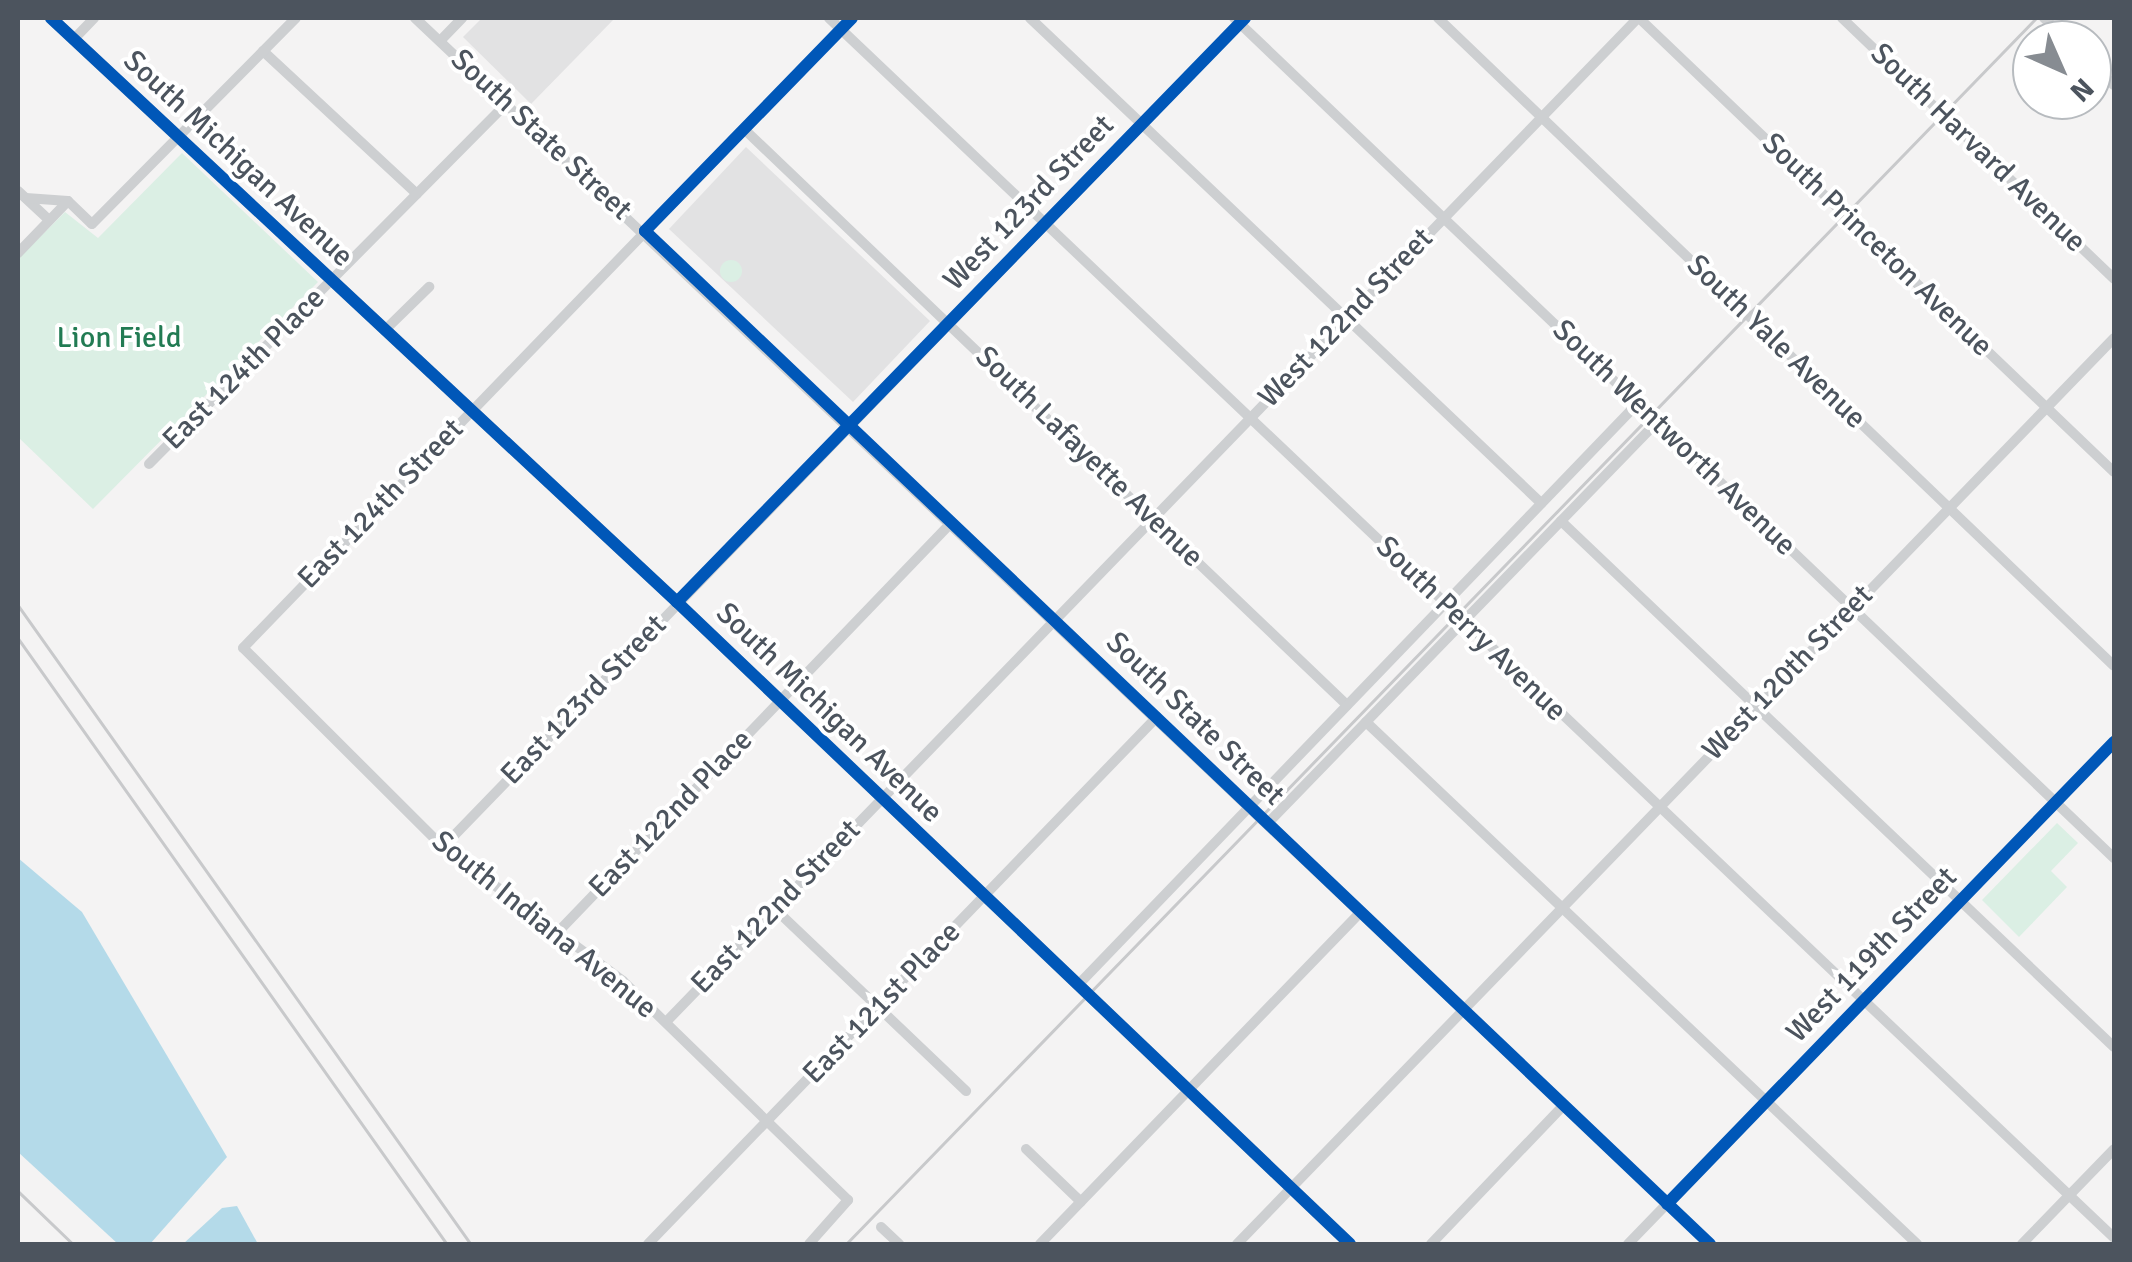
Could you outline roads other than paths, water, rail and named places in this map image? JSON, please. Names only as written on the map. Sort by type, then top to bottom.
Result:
[{"type":"main road","name":"South Michigan Avenue","points":[[51,18],[678,602],[1350,1244]]},
{"type":"street","points":[[74,39],[94,18]]},
{"type":"street","points":[[22,194],[68,201],[92,224],[296,18]]},
{"type":"street","name":"South State Street","points":[[415,18],[849,424],[1710,1244]]},
{"type":"street","points":[[440,40],[462,18]]},
{"type":"street","name":"South Perry Avenue","points":[[829,18],[2114,1238]]},
{"type":"street","name":"East 124th Street","points":[[243,648],[852,18]]},
{"type":"street","points":[[1030,18],[1541,503]]},
{"type":"street","name":"South Yale Avenue","points":[[1438,18],[2114,666]]},
{"type":"street","name":"West 122nd Street","points":[[1054,619],[1639,18]]},
{"type":"street","name":"South Princeton Avenue","points":[[1639,18],[2114,472]]},
{"type":"street","name":"South Harvard Avenue","points":[[1842,18],[2114,279]]},
{"type":"street","name":"West 123rd Street","points":[[849,424],[1240,19]]},
{"type":"street","name":"South Wentworth Avenue","points":[[1240,19],[2114,858]]},
{"type":"street","points":[[262,51],[418,194]]},
{"type":"street","name":"East 124th Place","points":[[149,464],[507,103]]},
{"type":"street","name":"South Lafayette Avenue","points":[[744,129],[1347,704]]},
{"type":"street","points":[[22,194],[49,220]]},
{"type":"street","points":[[18,253],[68,201]]},
{"type":"street","points":[[385,330],[428,286]]},
{"type":"street","name":"West 120th Street","points":[[1237,1244],[2114,338]]},
{"type":"street","points":[[1078,985],[1638,403]]},
{"type":"street","points":[[1268,823],[1658,422]]},
{"type":"street","name":"East 123rd Street","points":[[443,847],[849,424]]},
{"type":"street","points":[[1561,521],[2114,1047]]},
{"type":"street","name":"East 122nd Place","points":[[556,932],[952,522]]},
{"type":"street","name":"East 122nd Street","points":[[666,1022],[1054,619]]},
{"type":"street","name":"South Indiana Avenue","points":[[243,648],[443,847],[623,981],[848,1200],[809,1244]]},
{"type":"street","name":"East 121st Place","points":[[648,1244],[1157,717]]},
{"type":"street","points":[[1366,722],[1918,1244]]},
{"type":"street","name":"West 119th Street","points":[[1628,1244],[2114,742]]},
{"type":"street","points":[[775,909],[966,1091]]},
{"type":"street","points":[[1040,1244],[1360,912]]},
{"type":"street","points":[[1431,1244],[1564,1105]]},
{"type":"street","points":[[1026,1149],[1080,1202]]},
{"type":"street","points":[[2022,1244],[2114,1149]]},
{"type":"street","points":[[881,1228],[898,1244]]},
{"type":"water","points":[[18,858],[82,912],[227,1157],[150,1244],[118,1244],[18,1152]]},
{"type":"water","points":[[237,1206],[258,1244],[183,1244],[222,1208]]},
{"type":"railway","points":[[846,1244],[2036,18]]},
{"type":"railway","points":[[18,605],[471,1244]]},
{"type":"railway","points":[[18,638],[447,1244]]},
{"type":"railway","points":[[18,1191],[73,1244]]},
{"type":"park label","name":"Lion Field","points":[[119,338]]}]
